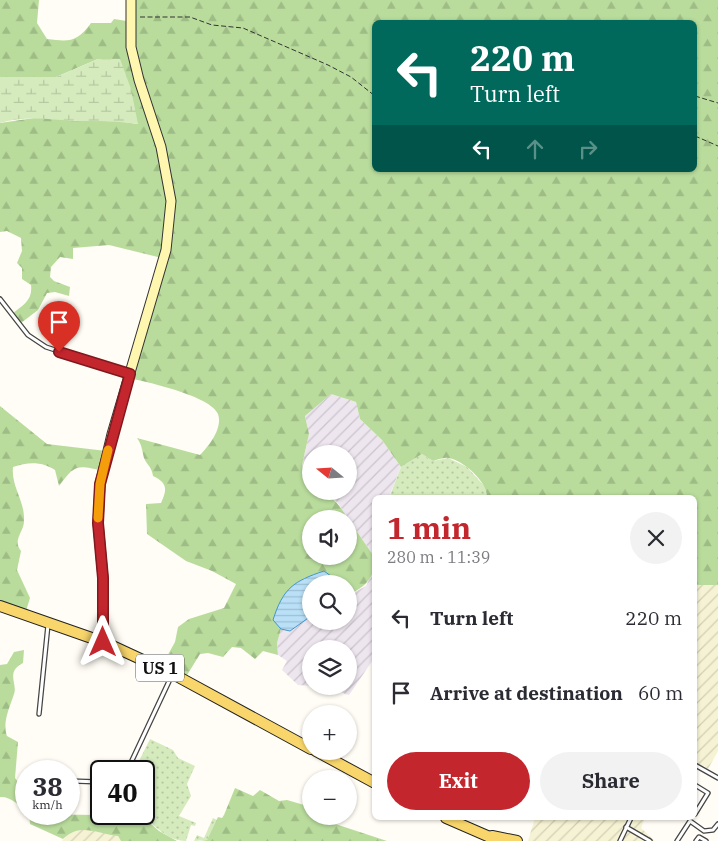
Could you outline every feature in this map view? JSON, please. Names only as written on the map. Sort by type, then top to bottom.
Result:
[{"type":"main road","name":"US 1","points":[[0,606],[103,642],[173,674],[302,744]]},
{"type":"main road","points":[[333,760],[372,781]]},
{"type":"main road","points":[[455,820],[499,841]]},
{"type":"main road","points":[[486,835],[517,841]]},
{"type":"street","points":[[103,642],[103,578],[98,523],[100,484],[166,250],[171,201],[161,147],[139,80],[131,47],[131,0]]},
{"type":"lane","points":[[0,299],[28,335],[46,347],[130,374]]},
{"type":"lane","points":[[39,714],[48,623]]},
{"type":"lane","points":[[132,760],[173,674]]},
{"type":"lane","points":[[697,766],[718,778]]},
{"type":"lane","points":[[697,786],[708,793],[697,811]]},
{"type":"lane","points":[[620,841],[630,820]]},
{"type":"lane","points":[[677,841],[690,820]]},
{"type":"lane","points":[[692,820],[704,831],[714,830],[718,824]]},
{"type":"lane","points":[[626,827],[650,841]]},
{"type":"lane","points":[[696,841],[699,837],[706,841]]},
{"type":"path","points":[[130,17],[190,17],[212,25],[243,28],[328,65],[351,77],[372,94]]},
{"type":"path","points":[[697,97],[718,103]]},
{"type":"path","points":[[697,137],[718,146]]},
{"type":"shaded area","points":[[331,394],[356,402],[360,419],[382,440],[401,467],[390,495],[372,495],[372,554],[357,531],[357,510],[342,510],[334,500],[358,500],[358,445],[307,445],[309,434],[305,416]]},
{"type":"shaded area","points":[[372,573],[372,661],[357,683],[357,640],[302,640],[302,685],[298,685],[282,670],[287,661],[278,655],[277,643],[281,629],[290,631],[302,622],[302,630],[357,630],[357,591],[366,586]]},
{"type":"shaded area","points":[[697,585],[718,585],[718,751],[708,769],[704,766],[697,767]]},
{"type":"shaded area","points":[[534,820],[644,820],[641,828],[655,841],[528,841]]},
{"type":"shaded area","points":[[86,829],[118,836],[121,841],[62,841],[70,832]]},
{"type":"green space","points":[[0,0],[39,0],[37,23],[47,39],[67,40],[77,37],[91,23],[111,23],[114,19],[133,22],[135,0],[718,0],[718,585],[697,585],[697,495],[487,495],[484,485],[474,473],[461,463],[448,458],[433,461],[422,454],[401,467],[382,440],[360,419],[356,402],[331,394],[305,416],[309,434],[307,445],[302,445],[302,500],[334,500],[342,510],[302,510],[302,565],[357,565],[357,532],[372,554],[371,577],[357,590],[357,575],[302,575],[302,582],[279,627],[281,629],[277,643],[278,655],[263,651],[255,659],[241,648],[232,647],[223,657],[208,653],[200,654],[184,680],[160,669],[175,642],[178,627],[189,619],[224,608],[236,584],[212,571],[186,561],[147,534],[146,504],[161,503],[165,487],[161,481],[153,476],[137,438],[200,455],[211,442],[219,425],[218,414],[213,407],[204,401],[163,386],[129,378],[162,258],[109,245],[73,248],[73,259],[60,257],[51,267],[50,277],[54,281],[70,287],[69,296],[55,292],[47,293],[38,310],[21,323],[12,314],[29,298],[31,285],[22,279],[22,268],[17,263],[22,251],[21,238],[7,231],[0,232],[0,123],[41,117],[76,121],[109,120],[138,124],[98,59],[56,77],[0,77]]},
{"type":"green space","points":[[98,59],[120,59],[131,89],[138,124],[38,119],[20,119],[0,123],[0,77],[56,77]]},
{"type":"green space","points":[[0,406],[47,444],[106,451],[102,471],[81,467],[76,468],[68,474],[59,486],[55,470],[50,467],[34,463],[13,467],[14,481],[24,513],[24,525],[18,540],[21,551],[17,570],[30,598],[25,614],[0,607]]},
{"type":"green space","points":[[422,454],[433,461],[448,458],[467,467],[487,489],[487,495],[390,495],[401,467]]},
{"type":"green space","points":[[24,650],[23,663],[13,674],[15,690],[5,725],[7,736],[18,742],[15,760],[15,802],[11,799],[0,797],[0,665],[7,664],[14,652]]},
{"type":"green space","points":[[150,739],[173,750],[178,758],[195,766],[187,784],[191,796],[179,816],[196,823],[195,826],[191,825],[186,841],[173,838],[153,825],[155,825],[155,760],[140,760]]},
{"type":"green space","points":[[235,788],[253,796],[260,790],[279,801],[287,800],[302,804],[302,825],[338,825],[387,841],[200,841],[207,840],[218,817],[222,818]]},
{"type":"green space","points":[[80,815],[90,815],[90,825],[152,825],[177,841],[121,841],[118,836],[89,830],[76,831],[63,839],[32,825],[80,825]]},
{"type":"green space","points":[[213,818],[217,820],[207,840],[194,841],[197,835],[204,838]]},
{"type":"water","points":[[324,571],[330,575],[313,575]]},
{"type":"water","points":[[302,580],[302,622],[290,631],[281,629],[273,620],[281,600],[297,582]]},
{"type":"slow traffic","points":[[98,518],[100,484],[108,450]]},
{"type":"route","points":[[59,352],[130,374],[112,434],[100,484],[98,523],[103,578],[103,642]]}]
